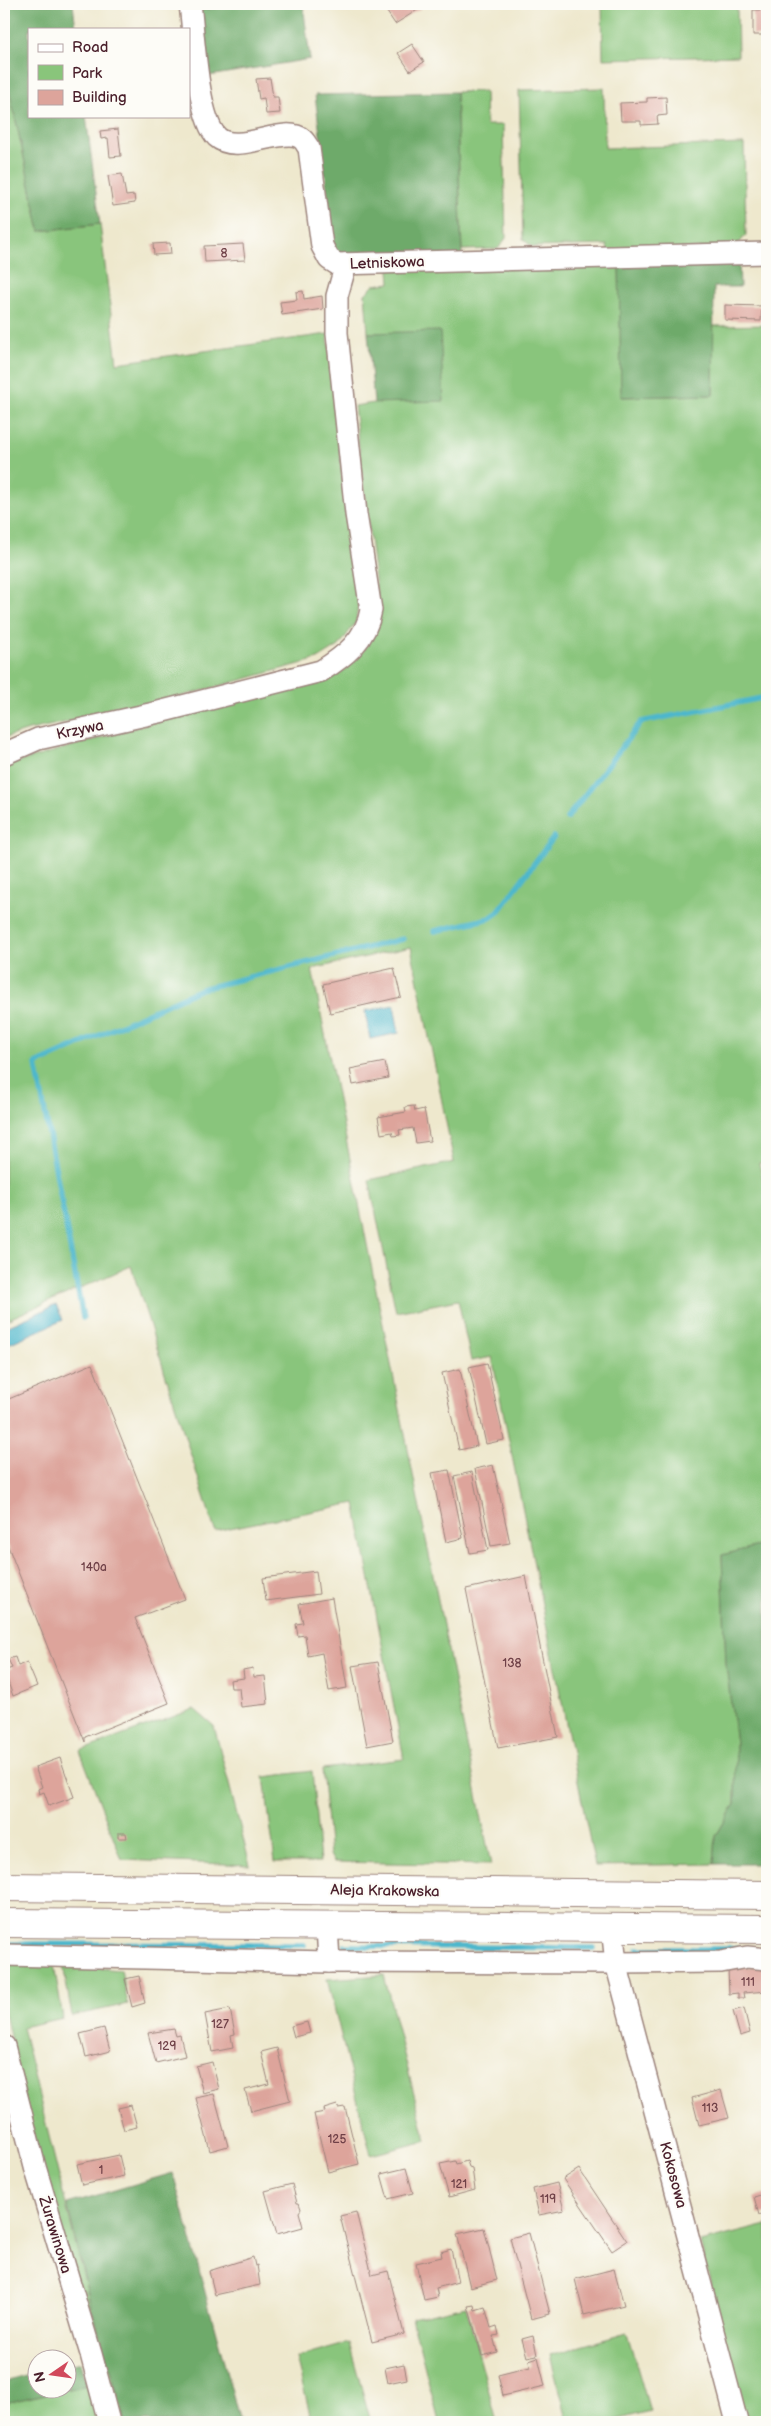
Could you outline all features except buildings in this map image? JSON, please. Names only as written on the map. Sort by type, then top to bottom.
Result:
[{"type":"main road","name":"Aleja Krakowska","points":[[4,1886],[767,1895]]},
{"type":"main road","points":[[4,1922],[767,1929]]},
{"type":"street","name":"Letniskowa","points":[[190,4],[200,91],[205,111],[216,136],[223,141],[239,143],[292,135],[302,138],[309,148],[322,246],[329,259],[337,264],[767,253]]},
{"type":"street","name":"Krzywa","points":[[4,754],[38,739],[159,712],[321,671],[350,650],[362,638],[369,624],[371,610],[356,514],[337,333],[337,296],[346,264]]},
{"type":"street","points":[[327,1925],[329,1962]]},
{"type":"street","name":"Kokosowa","points":[[612,1927],[616,1963],[737,2422]]},
{"type":"street","points":[[4,1955],[329,1962],[616,1963],[721,1962],[747,1957],[767,1959]]},
{"type":"street","name":"Żurawinowa","points":[[4,2046],[35,2167],[91,2354],[109,2422]]},
{"type":"green space","points":[[4,4],[73,4],[76,28],[28,28],[28,118],[86,118],[100,224],[40,231],[4,66]]},
{"type":"green space","points":[[247,4],[303,4],[310,59],[209,76],[200,10]]},
{"type":"green space","points":[[602,4],[737,4],[738,56],[603,59]]},
{"type":"green space","points":[[765,55],[767,55],[766,145],[762,91]]},
{"type":"green space","points":[[4,66],[40,231],[100,224],[117,363],[328,334],[346,516],[358,604],[356,622],[339,646],[318,659],[157,703],[29,730],[4,738]]},
{"type":"green space","points":[[604,88],[605,148],[744,144],[746,235],[736,247],[608,252],[607,245],[532,247],[523,239],[519,90]]},
{"type":"green space","points":[[485,91],[486,125],[503,125],[506,238],[498,249],[462,250],[456,92]]},
{"type":"green space","points":[[456,92],[462,257],[336,260],[315,95]]},
{"type":"green space","points":[[739,261],[740,287],[714,287],[713,395],[621,397],[619,264]]},
{"type":"green space","points":[[619,264],[622,397],[713,395],[713,326],[767,325],[767,1162],[759,1163],[767,1198],[767,1544],[722,1555],[726,1664],[736,1743],[735,1804],[716,1836],[714,1864],[595,1866],[492,1357],[471,1361],[458,1300],[396,1312],[369,1180],[454,1162],[411,947],[312,969],[491,1865],[334,1862],[330,1855],[322,1769],[404,1759],[355,1503],[215,1531],[131,1266],[4,1321],[4,766],[161,720],[330,679],[348,667],[361,654],[380,621],[354,406],[374,403],[440,332],[368,333],[365,294],[374,285],[390,283],[389,269]]},
{"type":"green space","points":[[440,331],[444,401],[374,403],[368,333]]},
{"type":"green space","points":[[767,1544],[767,1864],[714,1864],[716,1836],[735,1804],[736,1743],[726,1665],[722,1555]]},
{"type":"green space","points":[[194,1709],[214,1726],[250,1865],[122,1860],[80,1751]]},
{"type":"green space","points":[[312,1771],[320,1862],[275,1862],[264,1777]]},
{"type":"green space","points":[[9,1964],[54,1965],[63,2018],[22,2027],[91,2306],[126,2422],[115,2422],[30,2123],[4,2010],[4,1974]]},
{"type":"green space","points":[[63,1965],[121,1970],[128,2004],[72,2016]]},
{"type":"green space","points":[[384,1975],[426,2141],[371,2155],[327,1979]]},
{"type":"green space","points":[[173,2173],[240,2422],[126,2422],[91,2306],[67,2204]]},
{"type":"green space","points":[[767,2225],[767,2422],[745,2422],[700,2242]]},
{"type":"green space","points":[[466,2306],[497,2422],[439,2422],[412,2318]]},
{"type":"green space","points":[[627,2333],[650,2411],[609,2422],[568,2422],[550,2355]]},
{"type":"green space","points":[[349,2343],[371,2422],[312,2422],[296,2358]]},
{"type":"green space","points":[[81,2362],[87,2385],[78,2387],[78,2363]]},
{"type":"green space","points":[[28,2375],[28,2398],[4,2403],[4,2382]]},
{"type":"green space","points":[[87,2385],[98,2422],[4,2422],[4,2403],[28,2398],[78,2398],[78,2387]]},
{"type":"water","points":[[394,1005],[399,1033],[370,1039],[365,1011]]},
{"type":"water","points":[[56,1305],[63,1320],[6,1345],[4,1328]]},
{"type":"waterway","points":[[567,818],[641,722],[767,697]]},
{"type":"waterway","points":[[435,931],[490,918],[497,913],[554,837]]},
{"type":"waterway","points":[[83,1318],[36,1064],[201,989],[403,939]]},
{"type":"waterway","points":[[4,1944],[304,1945]]},
{"type":"waterway","points":[[345,1946],[594,1948]]},
{"type":"waterway","points":[[638,1949],[740,1949]]}]
